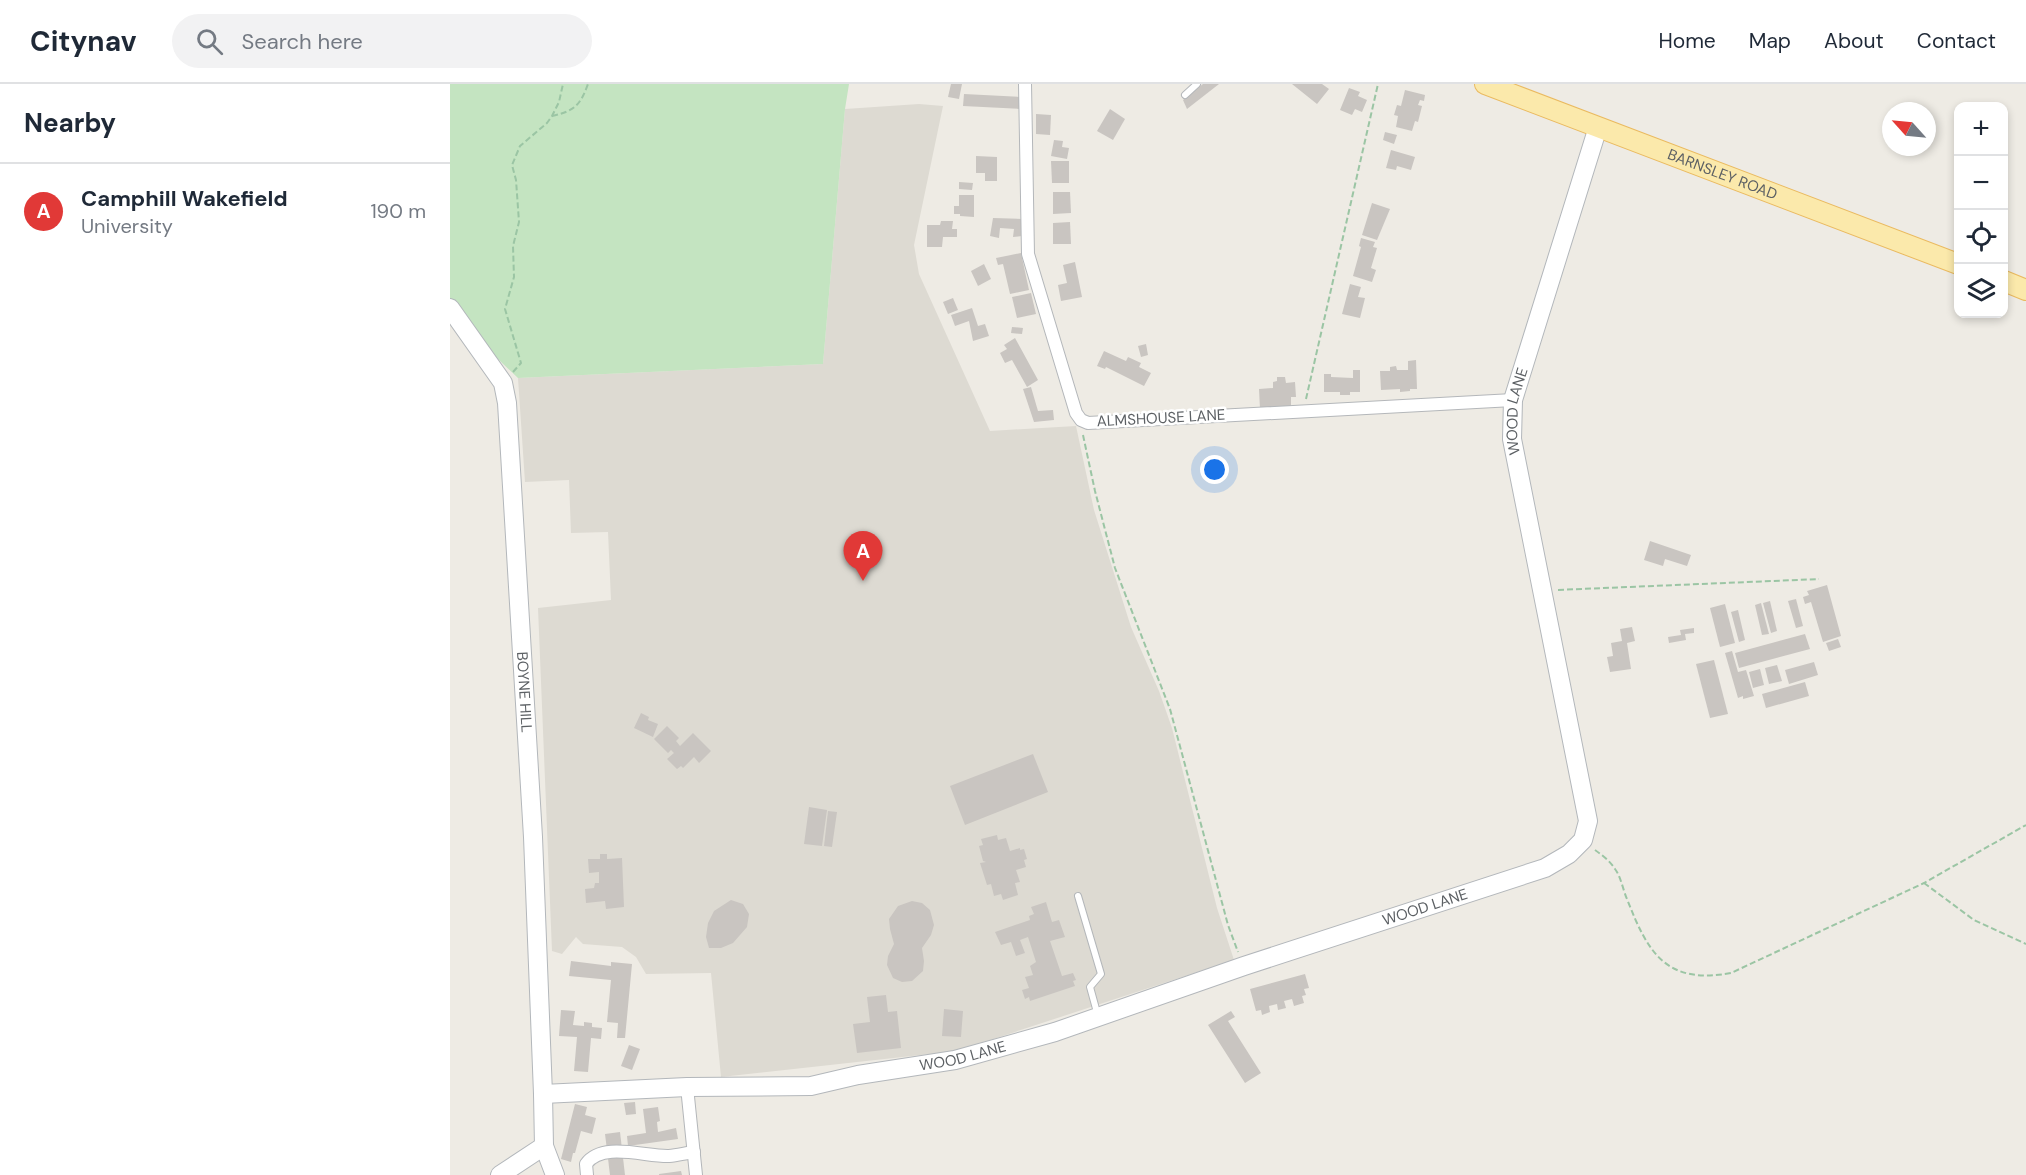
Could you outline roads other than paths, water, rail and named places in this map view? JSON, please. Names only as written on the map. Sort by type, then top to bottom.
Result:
[{"type":"main road","name":"BARNSLEY ROAD","points":[[1485,84],[1954,262]]},
{"type":"main road","points":[[2008,283],[2026,290]]},
{"type":"street","name":"ALMSHOUSE LANE","points":[[1025,84],[1028,254],[1076,413],[1081,420],[1088,423],[1513,400]]},
{"type":"street","name":"WOOD LANE","points":[[543,1094],[687,1087],[811,1086],[858,1075],[955,1060],[1098,1017],[1244,966],[1545,868],[1569,854],[1583,840],[1588,821],[1512,439],[1513,400],[1598,127]]},
{"type":"street","name":"BOYNE HILL","points":[[450,308],[503,383],[507,403],[532,825],[544,1146],[555,1175]]},
{"type":"street","points":[[687,1087],[696,1175]]},
{"type":"street","points":[[500,1175],[544,1146]]},
{"type":"street","points":[[587,1175],[586,1164],[590,1158],[605,1152],[668,1156],[694,1152]]},
{"type":"lane","points":[[1185,95],[1197,84]]},
{"type":"lane","points":[[1078,896],[1101,974],[1090,987],[1098,1017]]},
{"type":"place","name":"Camphill Wakefield","points":[[863,581]]}]
